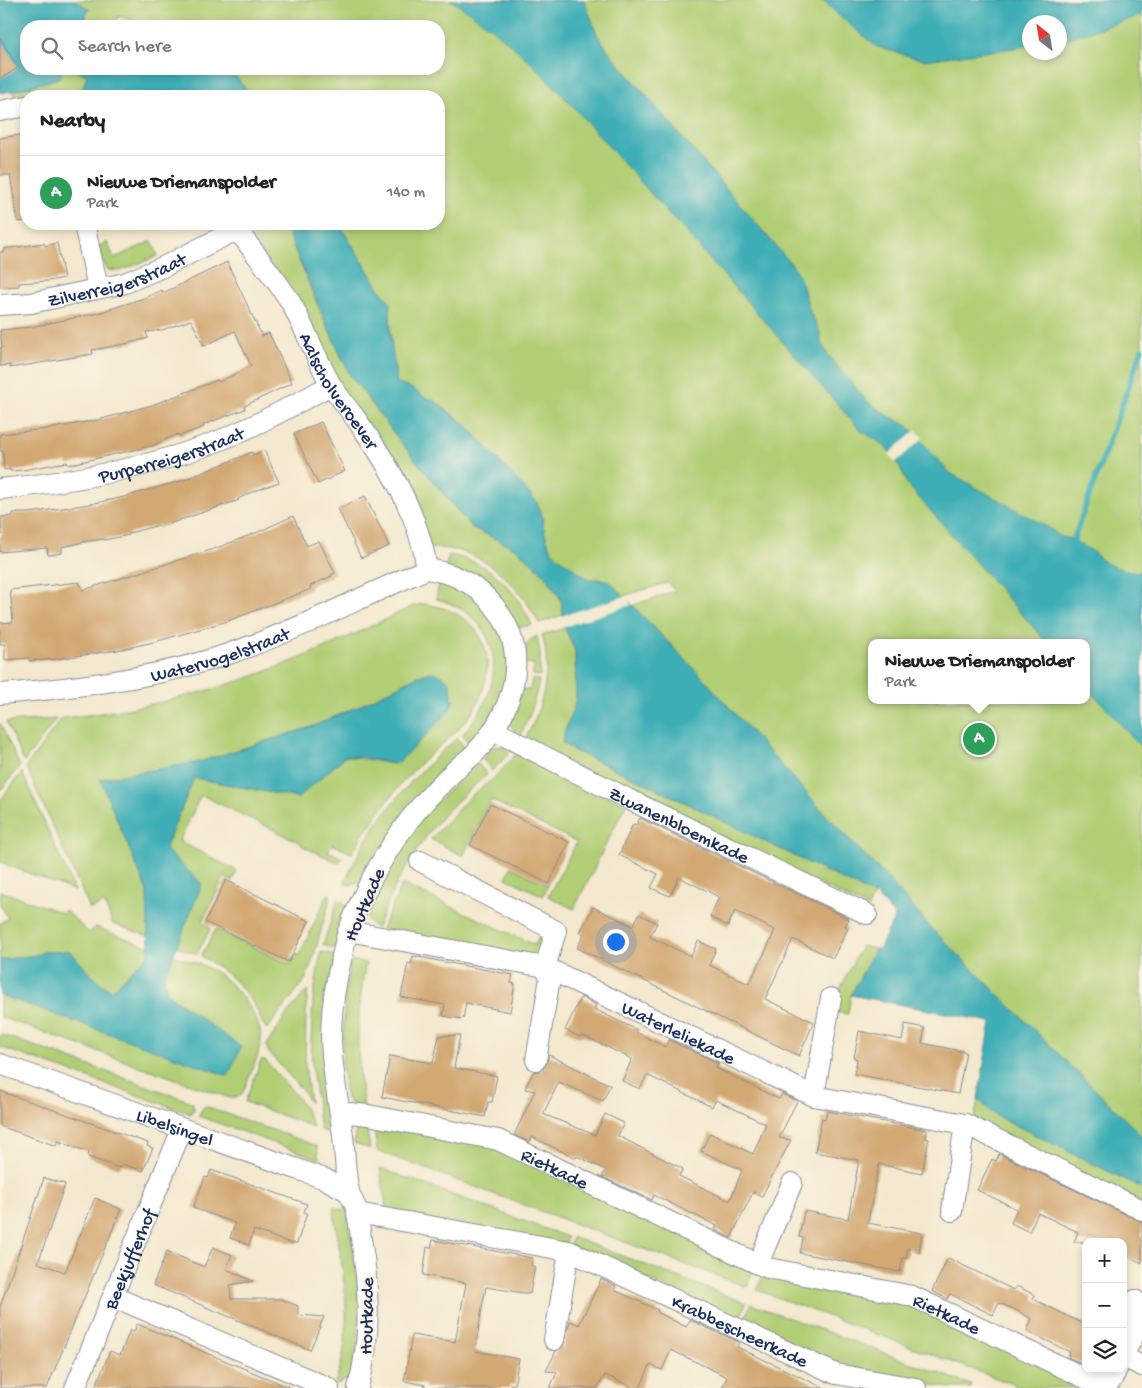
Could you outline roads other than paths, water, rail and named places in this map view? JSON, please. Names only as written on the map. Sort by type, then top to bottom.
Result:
[{"type":"street","points":[[0,110],[20,107]]},
{"type":"street","points":[[85,230],[98,288]]},
{"type":"street","name":"Aalscholveroever","points":[[226,235],[236,232],[243,237],[289,300],[331,384],[362,427],[406,502],[425,552],[427,569]]},
{"type":"street","name":"Zilverreigerstraat","points":[[0,305],[31,303],[126,282],[165,266],[226,235]]},
{"type":"street","name":"Purperreigerstraat","points":[[0,489],[36,486],[91,477],[146,464],[197,448],[261,422],[331,384]]},
{"type":"street","name":"Watervogelstraat","points":[[0,694],[65,688],[199,663],[301,627],[427,569]]},
{"type":"street","name":"Houtkade","points":[[358,1388],[364,1367],[368,1326],[368,1291],[357,1213],[349,1192],[331,1038],[338,976],[348,931],[368,885],[397,837],[427,799],[474,754],[501,719],[512,688],[516,657],[513,638],[495,606],[480,590],[455,576],[427,569]]},
{"type":"street","name":"Zwanenbloemkade","points":[[493,730],[630,800],[867,914]]},
{"type":"street","points":[[420,861],[556,931],[545,967],[550,978],[536,1060]]},
{"type":"street","name":"Waterleliekade","points":[[348,931],[545,967],[814,1096],[965,1124],[1142,1210]]},
{"type":"street","points":[[814,1096],[831,998]]},
{"type":"street","name":"Libelsingel","points":[[0,1064],[337,1184],[349,1192]]},
{"type":"street","name":"Rietkade","points":[[340,1112],[368,1115],[498,1140],[758,1264],[912,1296],[1104,1387],[1111,1381],[1115,1373]]},
{"type":"street","points":[[952,1211],[965,1124]]},
{"type":"street","name":"Beekjufferhof","points":[[75,1388],[114,1298],[182,1129]]},
{"type":"street","points":[[758,1264],[792,1183]]},
{"type":"street","name":"Krabbescheerkade","points":[[357,1213],[569,1251],[836,1374],[916,1388]]},
{"type":"street","points":[[554,1340],[569,1251]]},
{"type":"street","points":[[114,1298],[329,1388]]},
{"type":"street","points":[[1127,1349],[1138,1327],[1132,1308],[1135,1300]]},
{"type":"street","points":[[1127,1359],[1142,1366]]},
{"type":"water","points":[[0,0],[75,0],[89,9],[84,20],[20,20],[20,75],[60,75],[59,78],[0,93]]},
{"type":"water","points":[[450,0],[584,0],[598,36],[613,57],[794,267],[800,278],[811,314],[820,332],[821,342],[828,355],[867,401],[885,414],[908,426],[950,473],[1049,528],[1061,537],[1071,539],[1092,551],[1105,563],[1130,572],[1142,572],[1142,748],[1090,690],[1090,639],[1043,639],[907,484],[890,452],[878,441],[861,431],[567,100],[523,56],[476,17]]},
{"type":"water","points":[[823,0],[1142,0],[1142,15],[1067,39],[1067,15],[1022,15],[1022,47],[924,60],[877,47],[839,16]]},
{"type":"water","points":[[87,75],[234,75],[247,90],[82,90]]},
{"type":"water","points":[[287,230],[343,230],[382,293],[391,303],[391,333],[397,383],[411,388],[426,398],[432,399],[466,425],[536,501],[541,511],[550,549],[588,579],[609,581],[702,677],[930,927],[1142,1136],[1142,1188],[993,1114],[978,1099],[991,1022],[851,995],[875,949],[880,948],[895,916],[875,894],[562,743],[576,701],[575,651],[565,628],[561,600],[555,589],[546,576],[517,549],[471,527],[399,440],[350,375]]},
{"type":"water","points":[[432,672],[443,676],[450,683],[453,701],[449,712],[400,761],[393,764],[362,757],[345,756],[298,798],[194,778],[165,849],[202,884],[164,979],[167,994],[241,1047],[228,1076],[0,995],[0,960],[36,955],[44,952],[70,951],[93,977],[111,991],[149,954],[147,891],[100,779],[199,762],[314,726],[416,677]]},
{"type":"waterway","points":[[1071,547],[1142,349]]},
{"type":"place","name":"Nieuwe Driemanspolder","points":[[979,739]]}]
